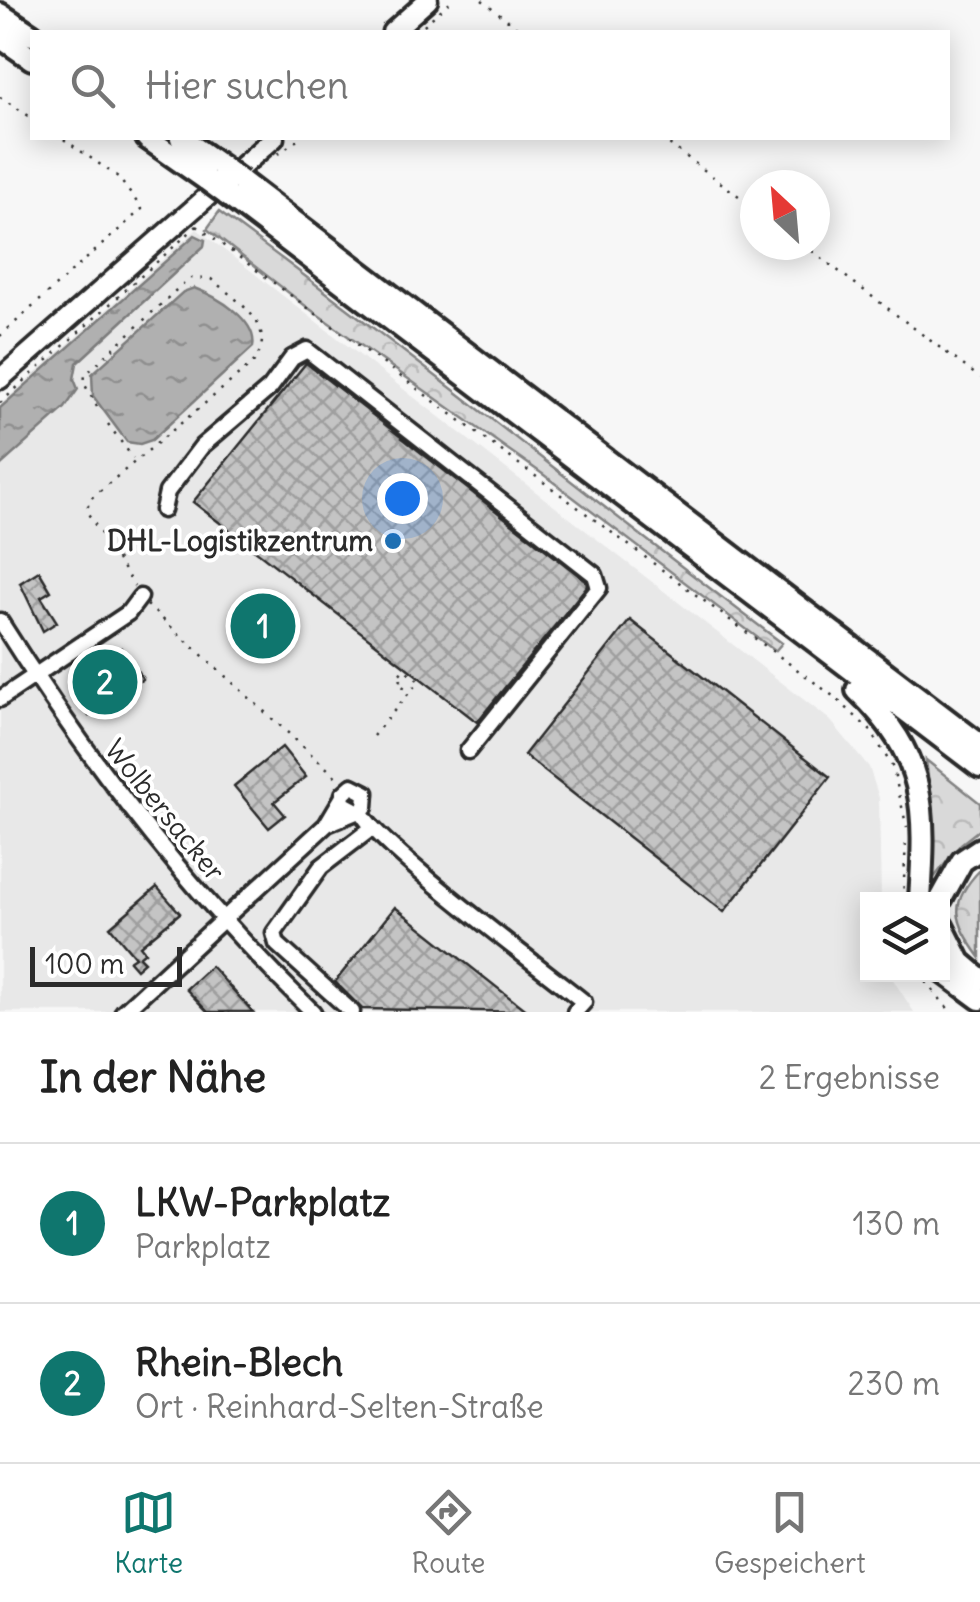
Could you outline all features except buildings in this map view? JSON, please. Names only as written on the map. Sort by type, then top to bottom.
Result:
[{"type":"highway","points":[[0,14],[30,34]]},
{"type":"highway","points":[[0,37],[30,58]]},
{"type":"highway","points":[[151,140],[233,187],[980,745]]},
{"type":"highway","points":[[183,140],[214,174]]},
{"type":"highway","points":[[233,187],[620,496],[980,767]]},
{"type":"highway","points":[[620,496],[649,529],[858,692],[898,737],[921,791],[925,826],[921,892]]},
{"type":"highway","points":[[945,892],[962,861],[980,849]]},
{"type":"highway","points":[[950,942],[960,962],[980,979]]},
{"type":"highway","points":[[950,977],[980,999]]},
{"type":"main road","points":[[394,30],[428,0]]},
{"type":"main road","points":[[0,379],[275,146]]},
{"type":"street","points":[[163,510],[167,492],[202,446],[270,388],[292,358],[306,350],[595,574],[600,583],[595,593],[468,750]]},
{"type":"street","points":[[0,698],[128,613],[140,597]]},
{"type":"street","name":"Wolbersacker","points":[[0,621],[128,809],[223,920],[313,1012]]},
{"type":"street","points":[[346,792],[348,810],[359,811]]},
{"type":"street","points":[[346,792],[366,792],[359,811],[363,820],[584,1002],[576,1012]]},
{"type":"street","points":[[123,1012],[326,825],[346,792]]},
{"type":"street","points":[[326,825],[359,811]]},
{"type":"street","points":[[352,1012],[277,944],[274,933],[321,867],[372,828]]},
{"type":"path","points":[[418,30],[452,0]]},
{"type":"path","points":[[482,0],[520,30]]},
{"type":"path","points":[[0,97],[30,117]]},
{"type":"path","points":[[0,336],[142,209],[118,177],[65,140]]},
{"type":"path","points":[[664,140],[740,197]]},
{"type":"path","points":[[0,403],[207,214]]},
{"type":"path","points":[[197,226],[837,699],[870,731],[904,800],[900,815],[907,829],[904,892]]},
{"type":"path","points":[[824,260],[980,378]]},
{"type":"path","points":[[97,407],[84,384],[85,374],[176,286],[199,275],[212,279],[253,315],[263,335],[260,354],[252,364],[134,460],[86,506],[140,597],[346,792]]},
{"type":"path","points":[[108,424],[134,460]]},
{"type":"path","points":[[373,736],[419,680],[404,669],[397,677],[406,684],[402,689]]},
{"type":"path","points":[[925,982],[950,1012]]},
{"type":"shaded area","points":[[197,229],[830,720],[869,767],[879,798],[881,892],[860,892],[860,982],[895,982],[914,1012],[0,1012],[0,405]]},
{"type":"green space","points":[[219,212],[782,643],[775,651],[544,475],[307,307],[207,229]]},
{"type":"green space","points":[[926,760],[980,803],[980,829],[961,844],[929,884],[933,818]]},
{"type":"green space","points":[[980,870],[980,957],[958,912],[963,892]]},
{"type":"water","points":[[195,235],[205,240],[204,246],[77,363],[74,379],[78,389],[65,408],[0,466],[0,408]]},
{"type":"water","points":[[194,288],[224,303],[242,319],[253,337],[253,347],[152,440],[140,444],[127,442],[93,396],[92,374],[183,292]]},
{"type":"place","name":"DHL-Logistikzentrum","points":[[393,541]]},
{"type":"place","name":"LKW-Parkplatz","points":[[263,626]]},
{"type":"place","name":"Rhein-Blech","points":[[105,682]]}]
